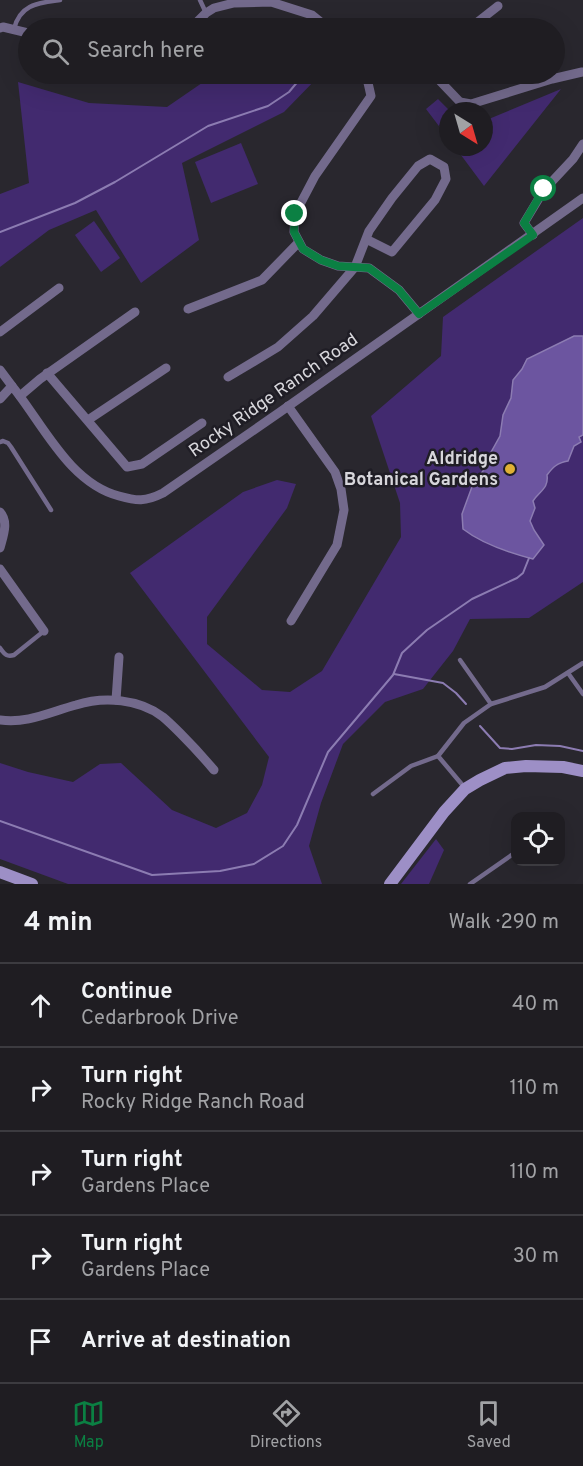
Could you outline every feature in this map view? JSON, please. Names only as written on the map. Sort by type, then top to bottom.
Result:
[{"type":"street","points":[[201,18],[214,8],[234,3],[271,2],[316,18]]},
{"type":"street","points":[[483,18],[498,6]]},
{"type":"street","points":[[0,28],[18,30]]},
{"type":"street","points":[[565,76],[583,71]]},
{"type":"street","points":[[368,84],[371,96],[315,176],[295,214],[294,232],[303,249],[321,260],[338,266],[369,268],[399,290],[419,314]]},
{"type":"street","points":[[443,84],[460,102],[471,104],[536,84]]},
{"type":"street","points":[[533,235],[524,223],[544,189],[573,159],[583,144]]},
{"type":"street","points":[[228,377],[278,346],[313,316],[355,267],[369,231],[418,166],[430,159],[444,167],[446,179],[435,200],[392,252],[366,239]]},
{"type":"street","name":"Rocky Ridge Ranch Road","points":[[0,370],[69,464],[82,477],[114,495],[148,500],[163,493],[583,198]]},
{"type":"street","points":[[188,309],[262,280],[299,242]]},
{"type":"street","points":[[0,332],[59,288]]},
{"type":"street","points":[[20,396],[47,374],[135,312]]},
{"type":"street","points":[[88,420],[166,368]]},
{"type":"street","points":[[47,374],[127,467],[142,464],[202,423]]},
{"type":"street","points":[[0,399],[12,386]]},
{"type":"street","points":[[288,406],[335,472],[341,489],[344,510],[337,545],[291,621]]},
{"type":"street","points":[[0,512],[5,520],[0,548]]},
{"type":"street","points":[[0,569],[44,631]]},
{"type":"street","points":[[116,699],[119,657]]},
{"type":"street","points":[[0,720],[21,721],[41,717],[78,704],[116,699],[149,708],[164,717],[214,770]]},
{"type":"street","points":[[390,884],[444,812],[465,789],[492,773],[505,768],[526,766],[563,767],[583,771]]},
{"type":"street","points":[[0,872],[32,884]]},
{"type":"lane","points":[[14,29],[16,18],[25,9],[40,3],[58,0]]},
{"type":"lane","points":[[200,0],[206,13]]},
{"type":"lane","points":[[0,442],[8,443],[12,447],[51,510]]},
{"type":"lane","points":[[0,648],[5,655],[14,655],[44,631]]},
{"type":"lane","points":[[460,660],[491,704]]},
{"type":"lane","points":[[373,794],[411,766],[438,756],[464,723],[491,704],[545,687],[583,663]]},
{"type":"lane","points":[[568,673],[583,694]]},
{"type":"lane","points":[[438,756],[465,789]]},
{"type":"lane","points":[[470,884],[511,855]]},
{"type":"shaded area","points":[[18,84],[89,103],[167,107],[200,84],[311,84],[284,112],[182,163],[199,240],[141,283],[96,210],[49,230],[0,267],[0,194],[29,183]]},
{"type":"shaded area","points":[[561,89],[484,186],[462,156],[493,156],[493,117]]},
{"type":"shaded area","points":[[438,99],[441,102],[439,102],[439,126],[426,109]]},
{"type":"shaded area","points":[[241,143],[258,184],[211,203],[195,162]]},
{"type":"shaded area","points":[[583,218],[583,582],[529,618],[470,619],[453,651],[423,689],[385,702],[343,744],[321,803],[309,846],[322,884],[68,884],[0,859],[0,763],[73,782],[100,764],[121,763],[172,810],[216,828],[247,813],[262,785],[269,757],[130,573],[243,492],[277,480],[296,484],[287,508],[207,617],[207,644],[262,690],[290,692],[322,671],[401,537],[400,503],[371,416],[441,356],[443,317]]},
{"type":"shaded area","points":[[94,221],[120,258],[101,272],[75,235]]},
{"type":"shaded area","points":[[574,336],[583,336],[583,435],[579,437],[581,442],[574,446],[568,461],[556,466],[547,475],[545,487],[533,501],[535,508],[530,521],[544,545],[533,559],[496,547],[470,534],[463,529],[462,514],[473,484],[483,471],[500,436],[503,415],[511,398],[513,380],[527,359]]},
{"type":"shaded area","points":[[436,839],[444,850],[429,884],[401,884]]},
{"type":"waterway","points":[[0,232],[75,203],[115,182],[208,126],[268,106],[289,92],[296,84]]},
{"type":"waterway","points":[[0,821],[152,875],[220,871],[254,864],[283,846],[297,825],[328,752],[393,675],[402,653],[427,630],[472,599],[517,578],[523,573],[529,558]]},
{"type":"waterway","points":[[394,674],[443,683],[466,704]]},
{"type":"waterway","points":[[480,726],[500,748],[512,749],[536,745],[560,746],[583,751]]},
{"type":"place","name":"Aldridge Botanical Gardens","points":[[510,469]]},
{"type":"route","points":[[295,214],[294,232],[303,249],[321,260],[338,266],[369,268],[399,290],[419,314],[533,235],[524,223],[544,189]]}]
